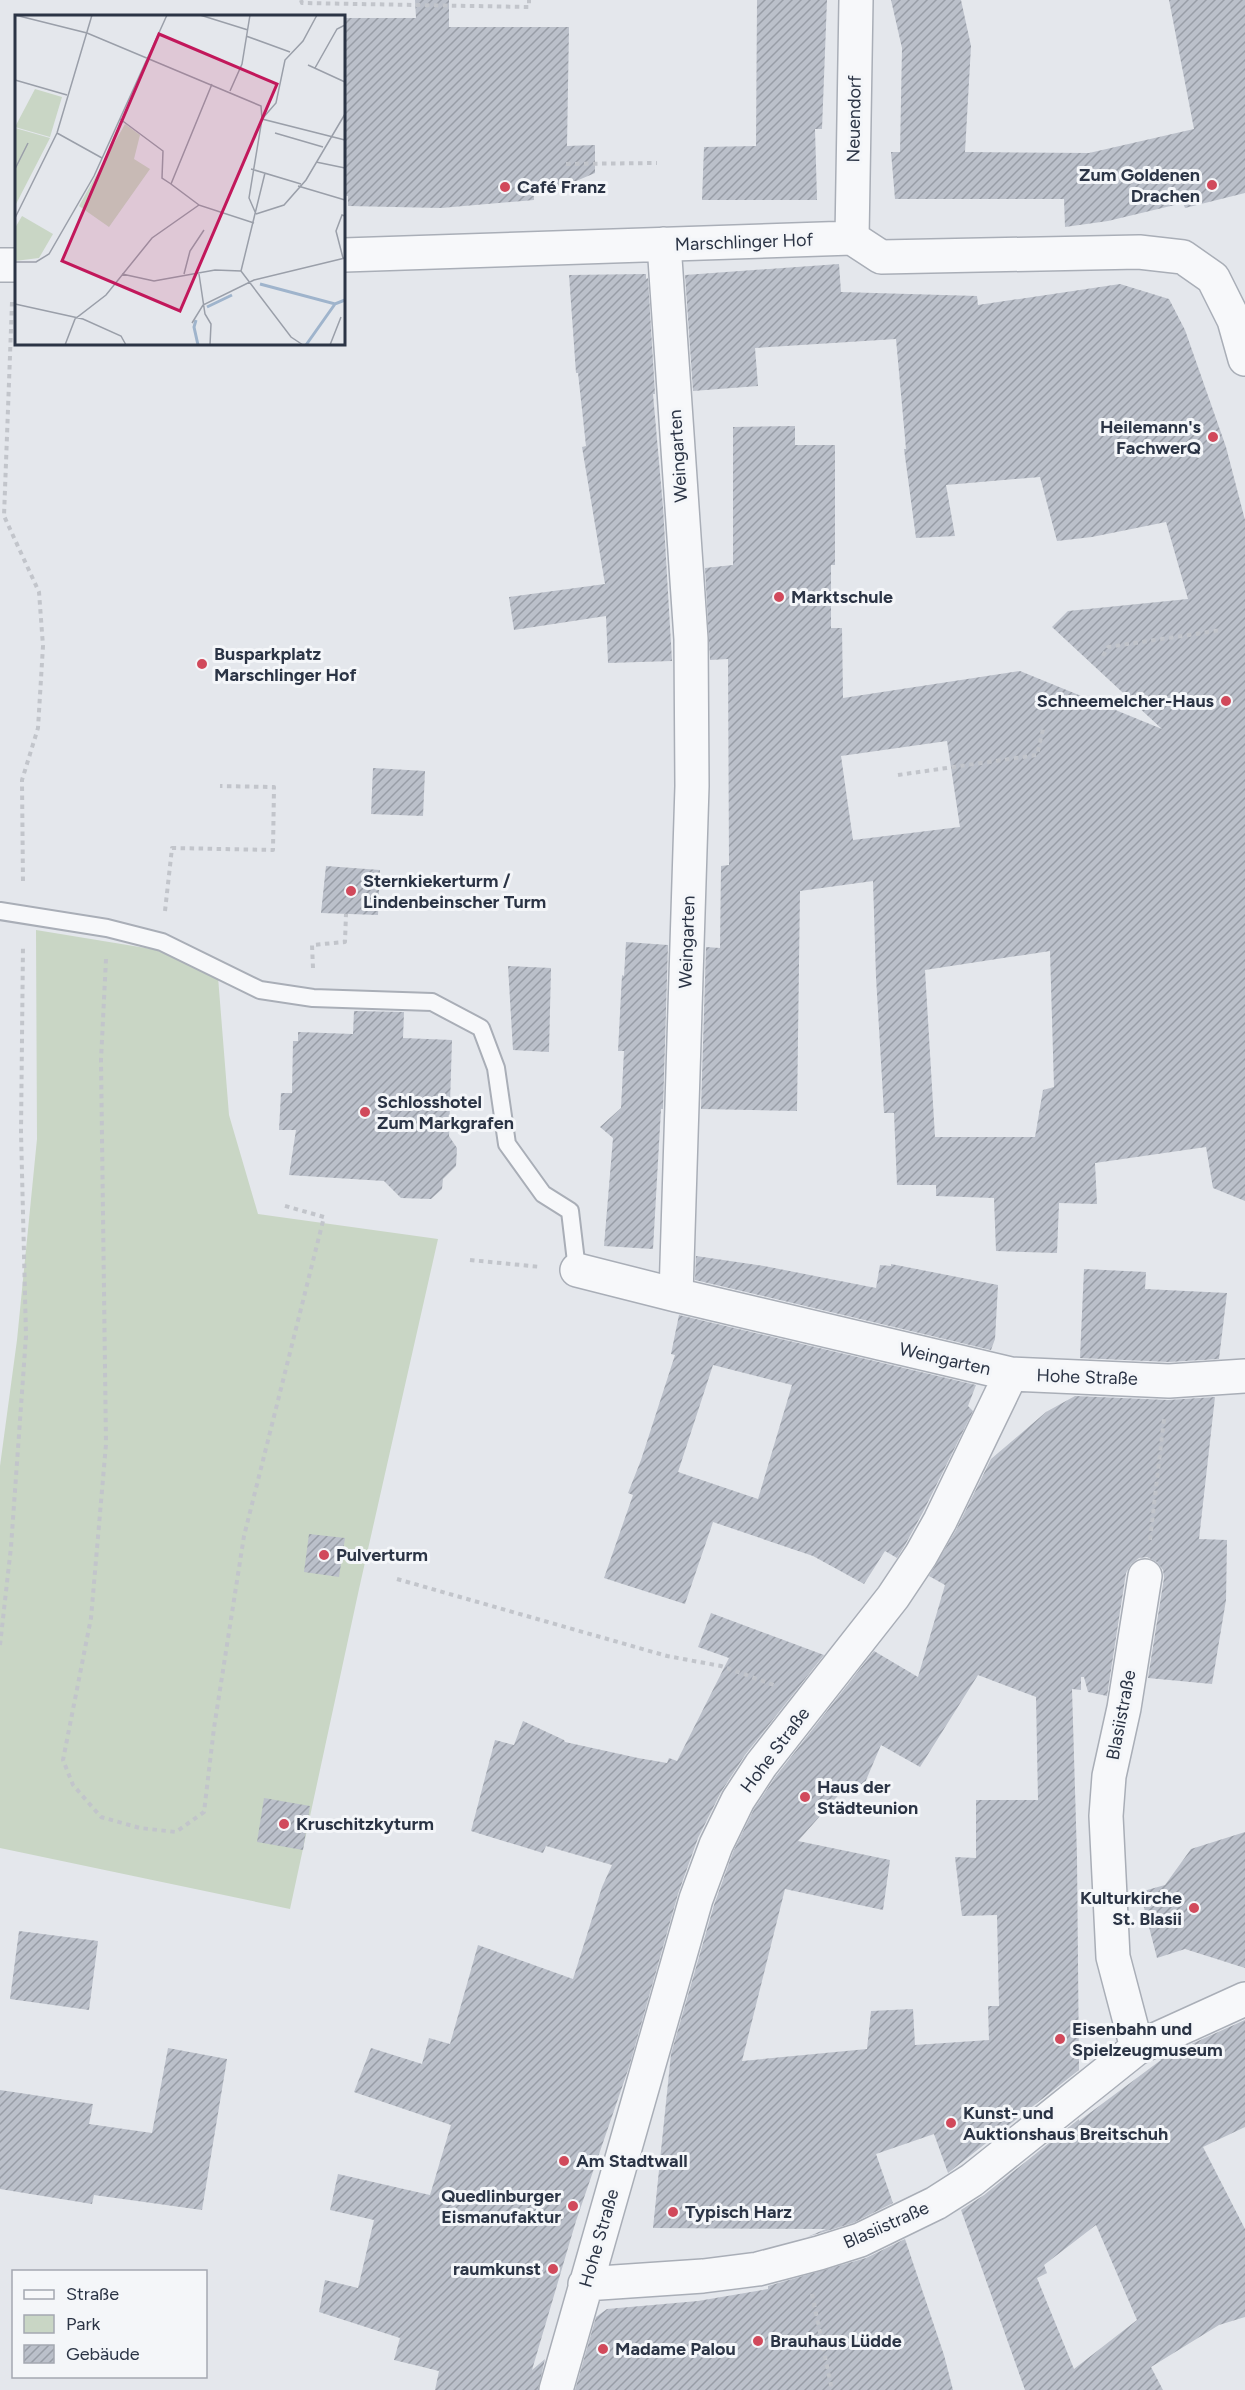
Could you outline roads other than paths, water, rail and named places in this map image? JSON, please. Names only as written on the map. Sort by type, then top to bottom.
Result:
[{"type":"street","name":"Neuendorf","points":[[852,238],[856,0]]},
{"type":"street","name":"Marschlinger Hof","points":[[345,255],[852,238]]},
{"type":"street","points":[[852,238],[881,257],[1139,252],[1183,257],[1213,278],[1234,320],[1245,359]]},
{"type":"street","name":"Weingarten","points":[[664,244],[691,650],[692,786],[676,1295],[1011,1374]]},
{"type":"street","points":[[577,1270],[676,1295]]},
{"type":"street","name":"Hohe Straße","points":[[556,2390],[696,1899],[716,1845],[738,1800],[761,1765],[893,1597],[921,1555],[940,1521],[1011,1374],[1169,1381],[1245,1376]]},
{"type":"street","name":"Blasiistraße","points":[[1137,2048],[1113,1957],[1106,1816],[1109,1776],[1124,1708],[1145,1576]]},
{"type":"street","name":"Blasiistraße","points":[[585,2284],[758,2269],[860,2240],[936,2203],[972,2180],[1137,2048],[1245,2000]]},
{"type":"lane","points":[[0,911],[107,928],[162,942],[260,990],[313,998],[432,1002],[481,1028],[496,1068],[507,1144],[543,1194],[570,1211],[577,1270]]},
{"type":"place","name":"Zum Goldenen Drachen","points":[[1212,185]]},
{"type":"place","name":"Café Franz","points":[[505,187]]},
{"type":"place","name":"Heilemann's FachwerQ","points":[[1213,437]]},
{"type":"place","name":"Marktschule","points":[[779,597]]},
{"type":"place","name":"Busparkplatz Marschlinger Hof","points":[[202,664]]},
{"type":"place","name":"Schneemelcher-Haus","points":[[1226,701]]},
{"type":"place","name":"Sternkiekerturm / Lindenbeinscher Turm","points":[[351,891]]},
{"type":"place","name":"Schlosshotel Zum Markgrafen","points":[[365,1112]]},
{"type":"place","name":"Pulverturm","points":[[324,1555]]},
{"type":"place","name":"Haus der Städteunion","points":[[805,1797]]},
{"type":"place","name":"Kruschitzkyturm","points":[[284,1824]]},
{"type":"place","name":"Kulturkirche St. Blasii","points":[[1194,1908]]},
{"type":"place","name":"Eisenbahn und Spielzeugmuseum","points":[[1060,2039]]},
{"type":"place","name":"Kunst- und Auktionshaus Breitschuh","points":[[951,2123]]},
{"type":"place","name":"Am Stadtwall","points":[[564,2161]]},
{"type":"place","name":"Quedlinburger Eismanufaktur","points":[[573,2206]]},
{"type":"place","name":"Typisch Harz","points":[[673,2212]]},
{"type":"place","name":"raumkunst","points":[[553,2269]]},
{"type":"place","name":"Brauhaus Lüdde","points":[[758,2341]]},
{"type":"place","name":"Madame Palou","points":[[603,2349]]}]
